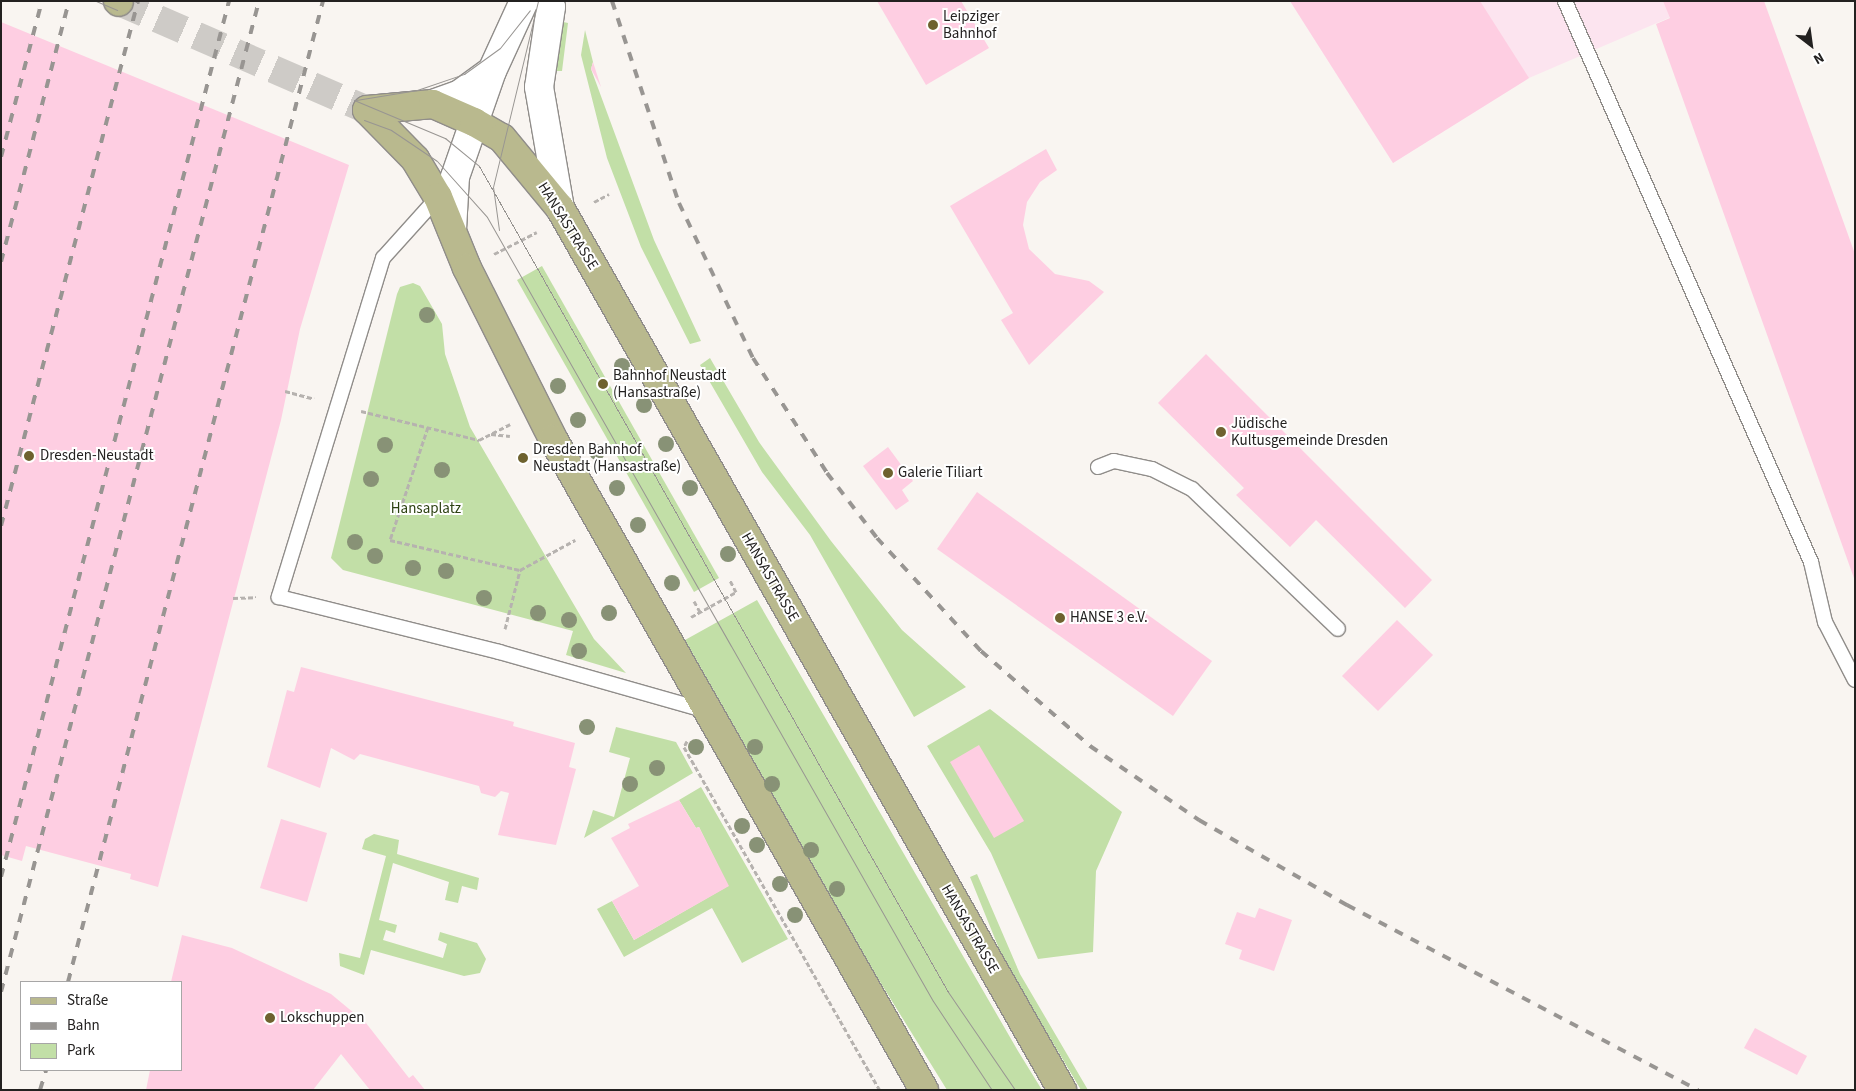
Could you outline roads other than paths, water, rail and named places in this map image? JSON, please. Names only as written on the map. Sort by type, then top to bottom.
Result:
[{"type":"main road","name":"HANSASTRASSE","points":[[924,1090],[704,710],[601,526],[453,238],[438,197],[415,159],[367,110],[434,104],[474,122],[502,138],[552,218],[1062,1090]]},
{"type":"street","points":[[453,238],[450,201],[492,71],[524,1]]},
{"type":"street","points":[[547,1],[551,7],[539,87],[552,218]]},
{"type":"street","points":[[434,104],[460,94],[492,71]]},
{"type":"lane","points":[[1565,1],[1807,553],[1825,622],[1855,680]]},
{"type":"lane","points":[[438,197],[383,258],[336,404],[279,597],[499,652],[704,710]]},
{"type":"lane","points":[[1098,467],[1114,462],[1152,469],[1192,488],[1338,629]]},
{"type":"tunnel","points":[[119,2],[367,110]]},
{"type":"tram line","points":[[96,1],[117,10]]},
{"type":"tram line","points":[[499,230],[493,187],[538,1]]},
{"type":"tram line","points":[[356,100],[417,90],[464,74],[500,48],[530,10]]},
{"type":"tram line","points":[[354,100],[445,138],[479,166],[948,992],[1015,1090]]},
{"type":"tram line","points":[[364,120],[391,130],[437,161],[487,217],[933,1001],[992,1090]]},
{"type":"railway","points":[[1,157],[42,1]]},
{"type":"railway","points":[[1,262],[69,1]]},
{"type":"railway","points":[[1,526],[138,1]]},
{"type":"railway","points":[[1,877],[229,1]]},
{"type":"railway","points":[[1,992],[259,1]]},
{"type":"railway","points":[[68,981],[323,1]]},
{"type":"railway","points":[[612,1],[679,203],[753,358],[827,473],[877,538],[981,651],[1090,746],[1199,820],[1347,905],[1698,1090]]},
{"type":"railway","points":[[40,1090],[46,1071]]},
{"type":"place","name":"Leipziger Bahnhof","points":[[933,25]]},
{"type":"place","name":"Bahnhof Neustadt (Hansastraße)","points":[[603,384]]},
{"type":"place","name":"Jüdische Kultusgemeinde Dresden","points":[[1221,432]]},
{"type":"place","name":"Dresden-Neustadt","points":[[29,456]]},
{"type":"place","name":"Dresden Bahnhof Neustadt (Hansastraße)","points":[[523,458]]},
{"type":"place","name":"Galerie Tiliart","points":[[888,473]]},
{"type":"place","name":"HANSE 3 e.V.","points":[[1060,618]]},
{"type":"place","name":"Lokschuppen","points":[[270,1018]]},
{"type":"park label","name":"Hansaplatz","points":[[426,509]]}]
